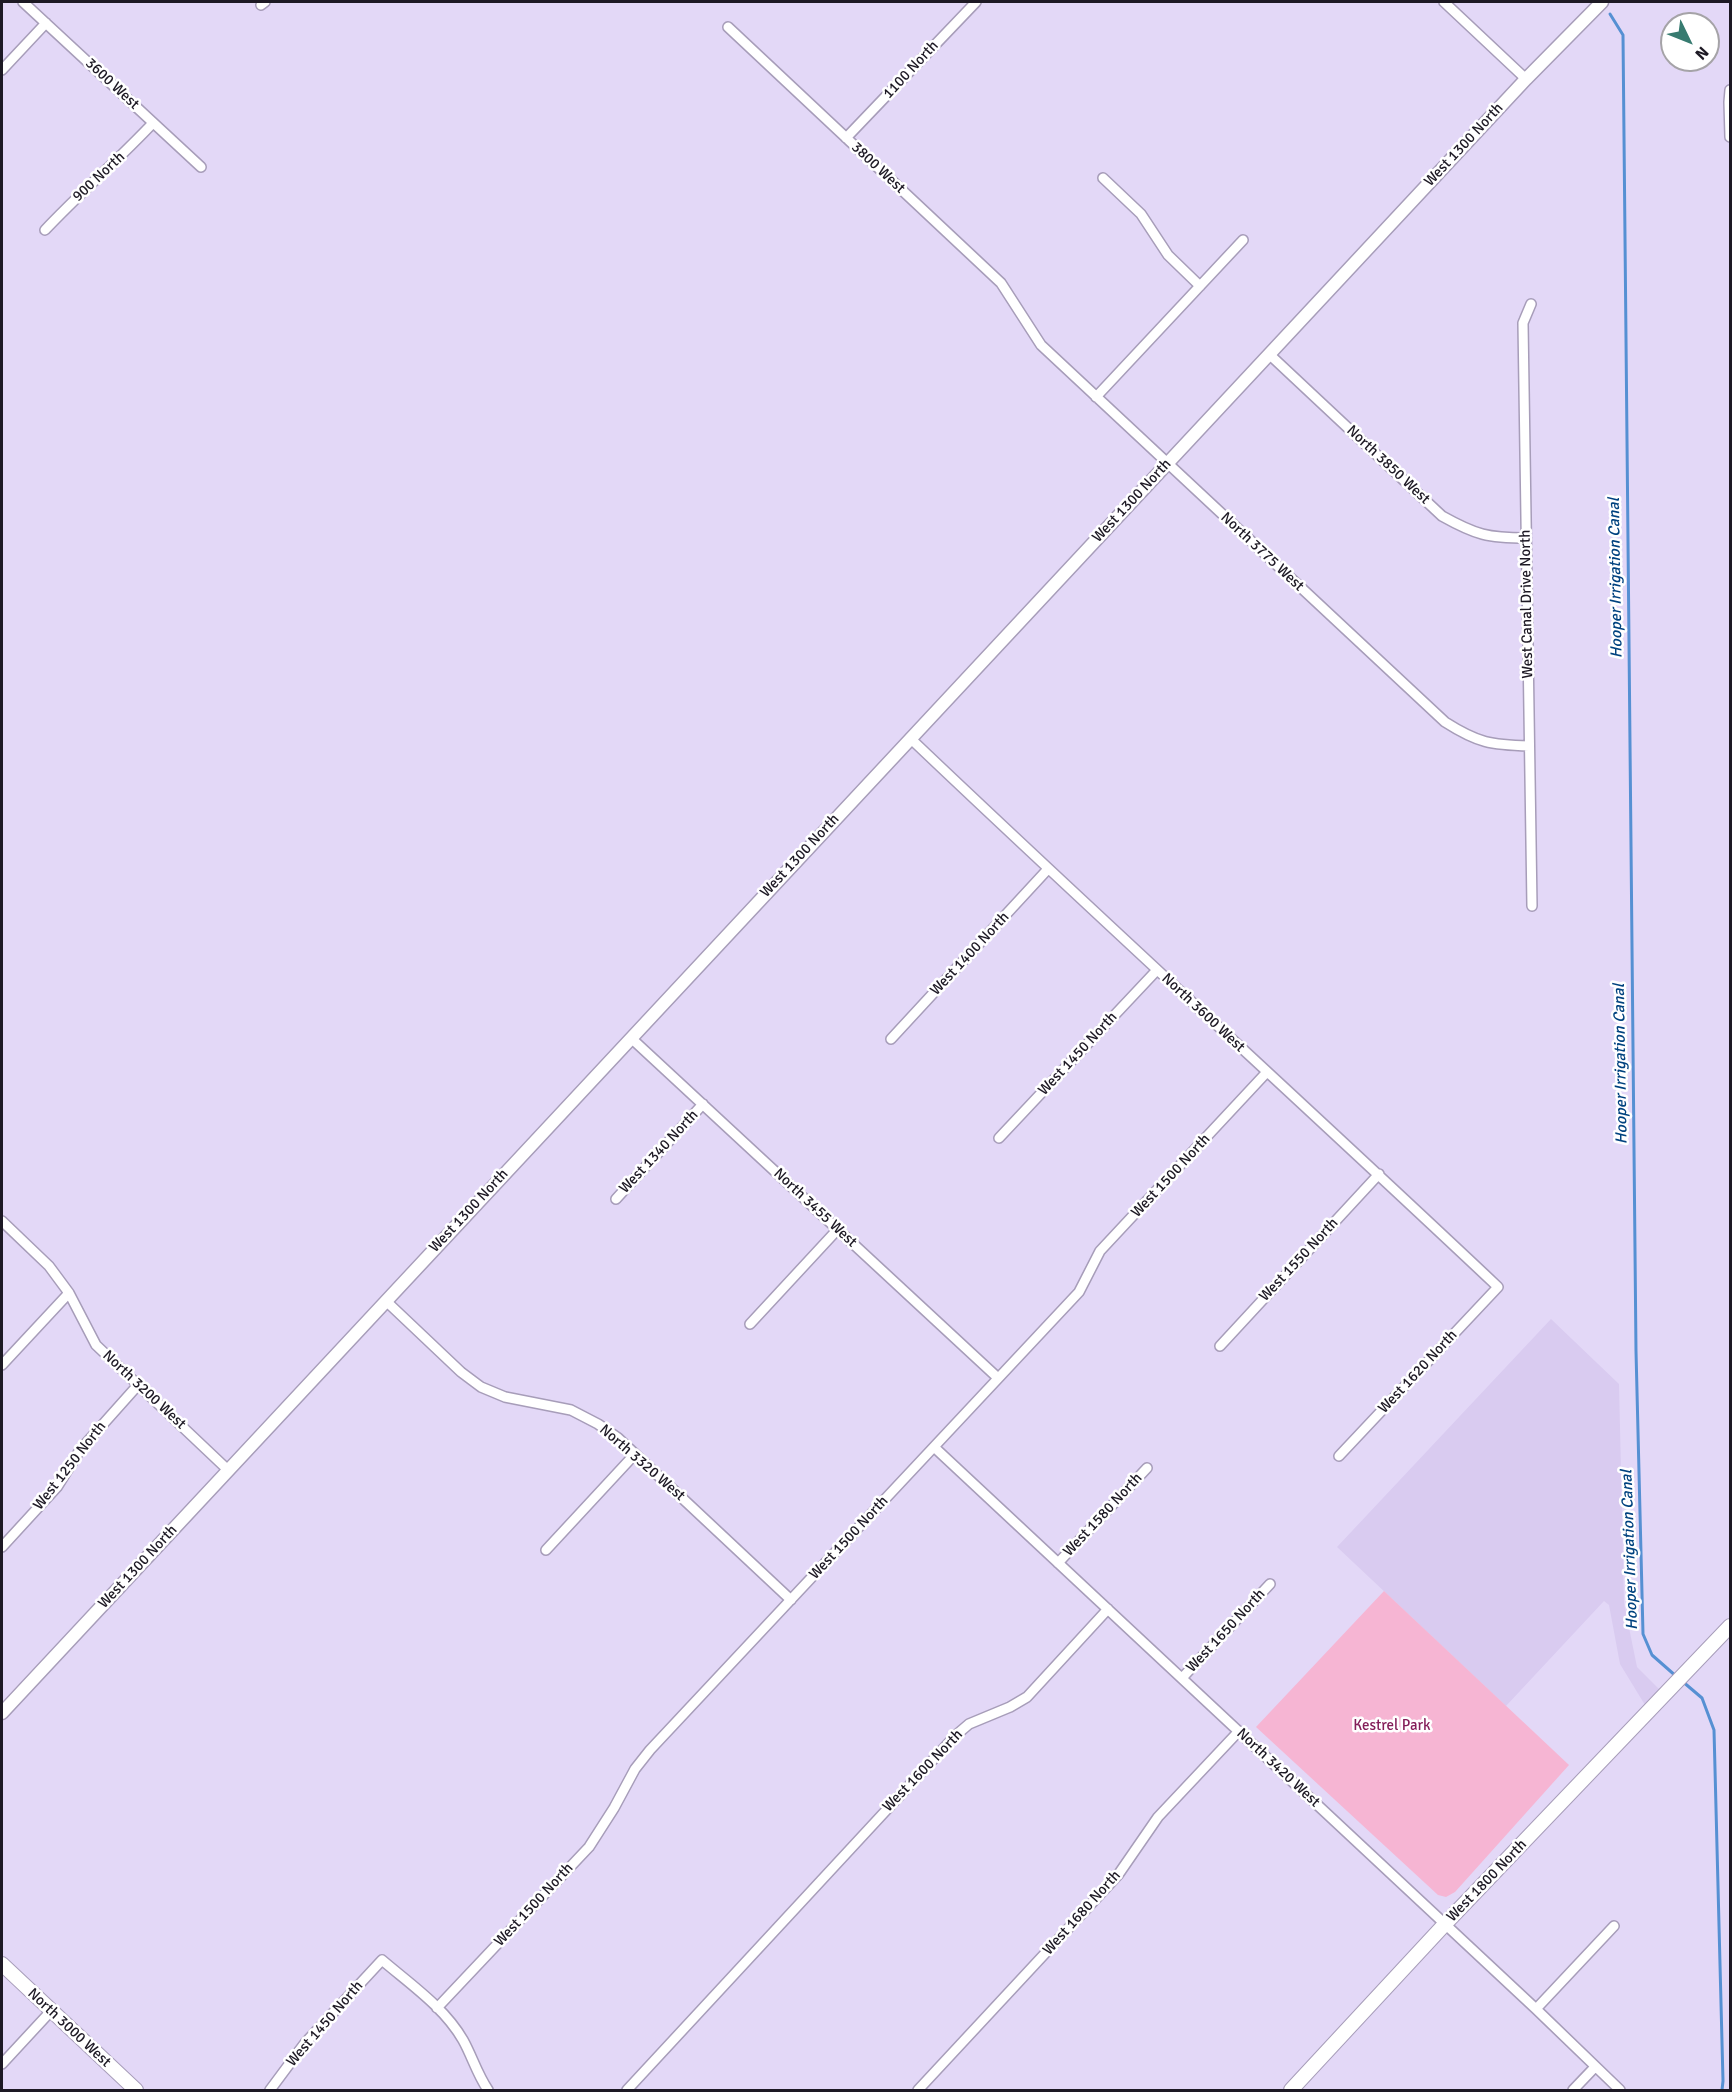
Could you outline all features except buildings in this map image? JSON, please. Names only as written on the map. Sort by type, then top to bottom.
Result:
[{"type":"main road","name":"West 1800 North","points":[[1290,2091],[1445,1924],[1731,1626]]},
{"type":"main road","name":"North 3000 West","points":[[2,1964],[136,2091]]},
{"type":"street","name":"3600 West","points":[[22,2],[201,167]]},
{"type":"street","name":"1100 North","points":[[846,138],[976,2]]},
{"type":"street","points":[[1444,2],[1526,79]]},
{"type":"street","name":"West 1300 North","points":[[2,1713],[1526,79],[1602,2]]},
{"type":"street","points":[[2,70],[46,23]]},
{"type":"street","name":"3800 West","points":[[728,27],[1001,283],[1021,314]]},
{"type":"street","points":[[1731,90],[1729,102],[1731,137]]},
{"type":"street","name":"900 North","points":[[45,230],[83,189],[116,162],[153,123]]},
{"type":"street","points":[[1103,178],[1141,214],[1168,255],[1200,286]]},
{"type":"street","points":[[1096,397],[1243,240]]},
{"type":"street","name":"West Canal Drive North","points":[[1531,303],[1523,323],[1532,906]]},
{"type":"street","name":"North 3775 West","points":[[1021,314],[1041,345],[1445,722],[1468,736],[1494,745],[1529,746]]},
{"type":"street","name":"North 3850 West","points":[[1269,354],[1442,516],[1468,530],[1495,538],[1526,538]]},
{"type":"street","name":"North 3600 West","points":[[910,738],[1498,1287]]},
{"type":"street","name":"West 1400 North","points":[[891,1039],[1048,869]]},
{"type":"street","name":"West 1450 North","points":[[999,1138],[1157,970]]},
{"type":"street","name":"North 3455 West","points":[[631,1038],[998,1378]]},
{"type":"street","name":"West 1500 North","points":[[437,2008],[589,1847],[635,1769],[650,1750],[1079,1292],[1100,1251],[1268,1072]]},
{"type":"street","name":"West 1340 North","points":[[616,1199],[703,1104]]},
{"type":"street","name":"West 1550 North","points":[[1220,1346],[1379,1174]]},
{"type":"street","name":"North 3200 West","points":[[2,1221],[49,1266],[69,1293],[96,1345],[228,1470]]},
{"type":"street","points":[[750,1324],[838,1230]]},
{"type":"street","name":"West 1620 North","points":[[1339,1456],[1498,1287]]},
{"type":"street","points":[[2,1365],[69,1293]]},
{"type":"street","name":"North 3320 West","points":[[386,1300],[461,1372],[481,1387],[505,1397],[571,1410],[618,1438],[791,1600]]},
{"type":"street","name":"West 1250 North","points":[[2,1547],[57,1487],[80,1450],[138,1385]]},
{"type":"street","name":"North 3420 West","points":[[934,1447],[1536,2009],[1620,2091]]},
{"type":"street","points":[[546,1550],[635,1454]]},
{"type":"street","name":"West 1580 North","points":[[1058,1563],[1147,1468]]},
{"type":"street","name":"West 1650 North","points":[[1182,1678],[1270,1584]]},
{"type":"street","name":"West 1600 North","points":[[627,2091],[776,1927],[955,1736],[969,1724],[1010,1707],[1027,1697],[1108,1609]]},
{"type":"street","name":"West 1680 North","points":[[918,2091],[1118,1875],[1158,1817],[1239,1731]]},
{"type":"street","points":[[1536,2009],[1614,1926]]},
{"type":"street","name":"West 1450 North","points":[[270,2091],[305,2043],[382,1960],[437,2008]]},
{"type":"street","points":[[437,2008],[451,2022],[463,2040],[488,2091]]},
{"type":"street","points":[[2,2064],[51,2011]]},
{"type":"street","points":[[1573,2091],[1595,2067]]},
{"type":"shaded area","points":[[1551,1319],[1619,1384],[1624,1603],[1637,1667],[1661,1691],[1645,1705],[1620,1664],[1609,1605],[1604,1601],[1506,1706],[1337,1547]]},
{"type":"green space","name":"Kestrel Park","points":[[1384,1591],[1569,1765],[1455,1892],[1446,1897],[1438,1895],[1256,1727]]},
{"type":"waterway","name":"Hooper Irrigation Canal","points":[[1610,14],[1623,35],[1636,1351],[1643,1634],[1652,1655],[1677,1677]]},
{"type":"waterway","name":"Hooper Irrigation Canal","points":[[1682,1681],[1702,1698],[1714,1730],[1722,2090]]}]
